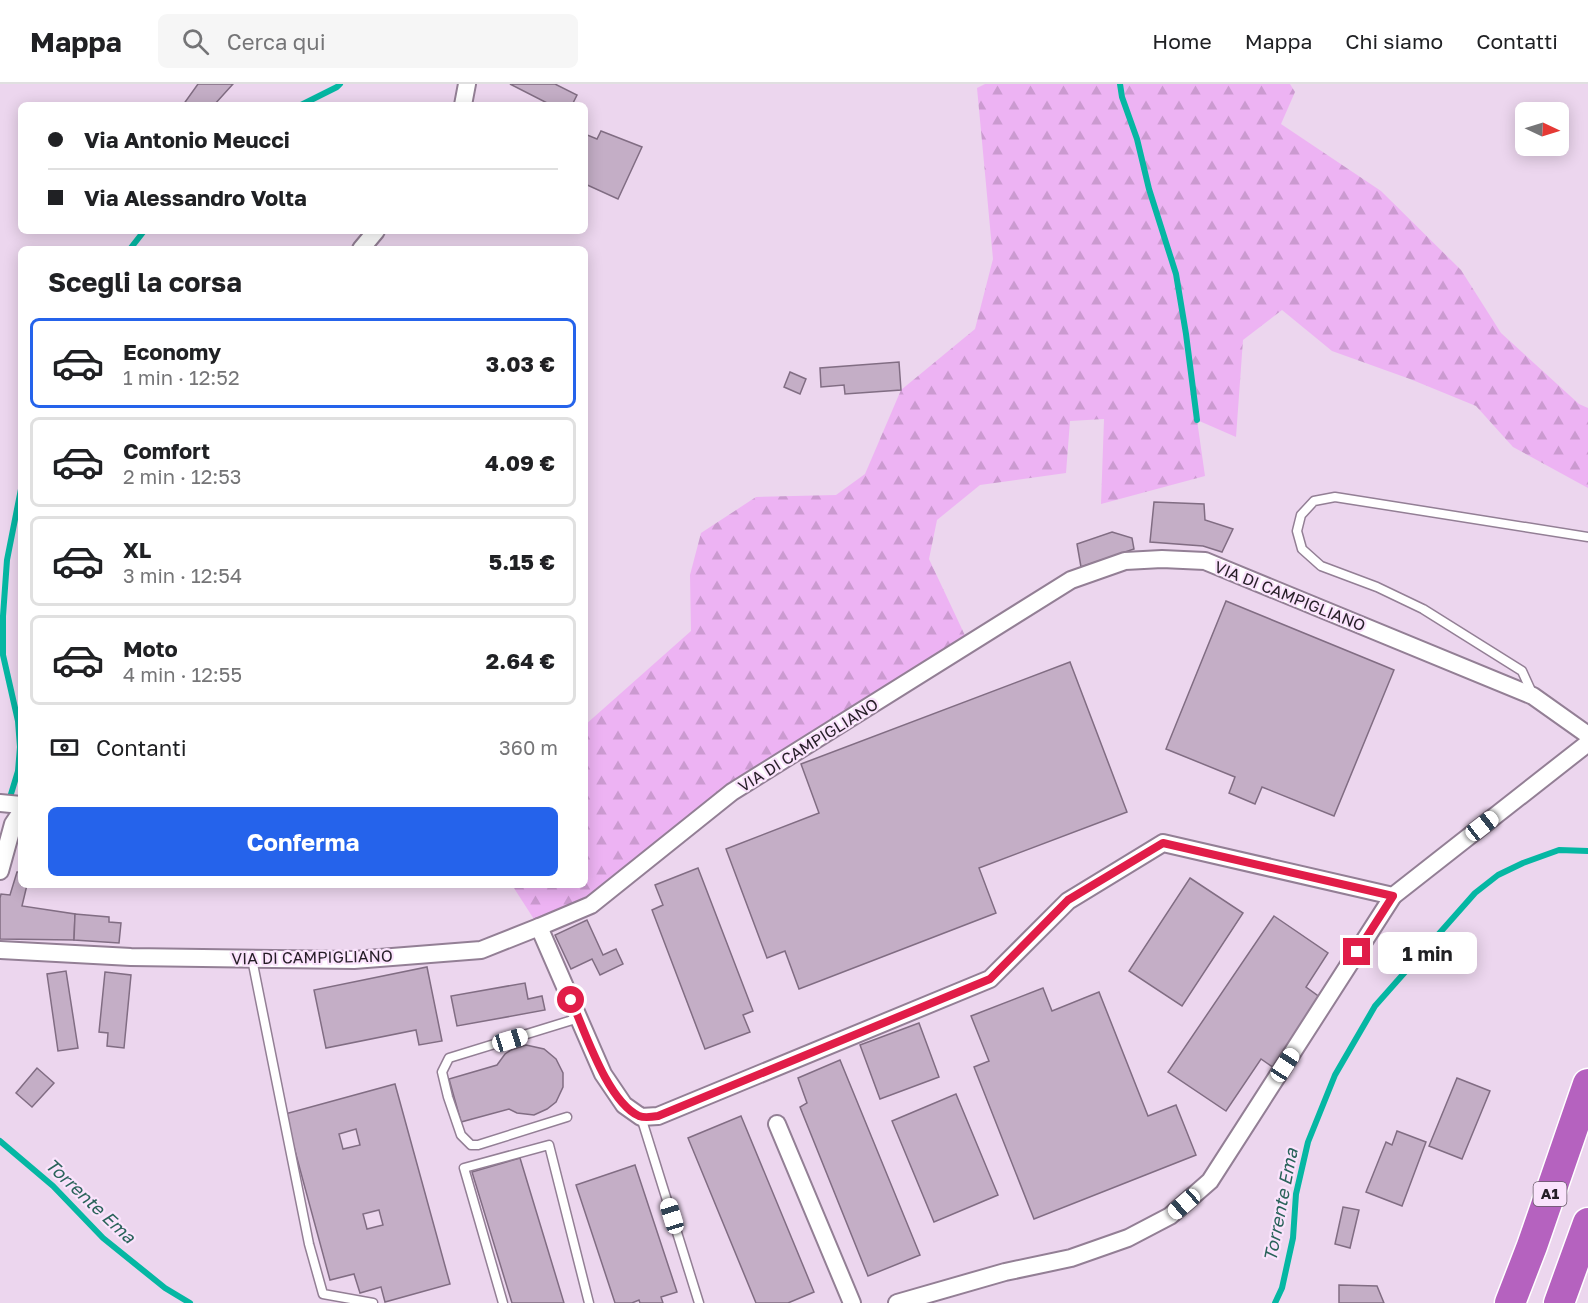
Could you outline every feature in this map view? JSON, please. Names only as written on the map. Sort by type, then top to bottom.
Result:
[{"type":"highway","name":"A1","points":[[1510,1303],[1588,1084]]},
{"type":"highway","points":[[1559,1303],[1588,1223]]},
{"type":"street","points":[[464,102],[467,84]]},
{"type":"street","points":[[364,246],[374,234]]},
{"type":"street","name":"VIA DI CAMPIGLIANO","points":[[0,950],[131,957],[354,960],[481,950],[591,904],[732,792],[1071,580],[1125,561],[1162,559],[1205,561],[1533,696],[1588,735]]},
{"type":"street","points":[[897,1303],[1005,1272],[1071,1258],[1128,1238],[1170,1216],[1210,1181],[1393,896],[1588,743]]},
{"type":"street","points":[[0,803],[18,805]]},
{"type":"street","points":[[0,871],[13,824],[18,816]]},
{"type":"street","points":[[539,927],[603,1074],[624,1105],[641,1117],[658,1116],[990,979],[1068,900],[1163,843],[1393,896]]},
{"type":"street","points":[[777,1124],[852,1303]]},
{"type":"lane","points":[[1533,696],[1522,671],[1423,609],[1377,587],[1321,566],[1302,549],[1297,531],[1301,515],[1314,501],[1335,497],[1588,537]]},
{"type":"lane","points":[[252,959],[309,1244],[323,1294],[373,1303]]},
{"type":"lane","points":[[567,1117],[478,1145],[471,1145],[461,1135],[442,1072],[449,1058],[579,1018]]},
{"type":"lane","points":[[641,1117],[699,1303]]},
{"type":"lane","points":[[503,1303],[464,1168],[549,1145],[588,1303]]},
{"type":"green space","points":[[985,84],[1290,84],[1295,92],[1281,124],[1381,191],[1461,270],[1501,333],[1579,404],[1588,408],[1588,488],[1513,447],[1476,406],[1332,351],[1282,310],[1243,340],[1236,437],[1197,420],[1205,476],[1101,504],[1104,419],[1070,421],[1066,473],[980,485],[937,520],[929,559],[969,644],[732,792],[591,905],[539,927],[514,888],[588,888],[588,722],[691,631],[690,575],[701,533],[756,497],[836,495],[865,474],[901,390],[975,329],[993,259],[977,88]]},
{"type":"building","points":[[198,84],[233,84],[217,102],[185,102]]},
{"type":"building","points":[[510,84],[555,84],[577,95],[574,102],[545,102]]},
{"type":"building","points":[[601,131],[642,147],[618,199],[588,185],[588,135],[597,139]]},
{"type":"building","points":[[899,362],[901,390],[845,394],[844,385],[821,387],[820,368]]},
{"type":"building","points":[[790,372],[806,379],[800,394],[784,387]]},
{"type":"building","points":[[1154,502],[1204,504],[1205,520],[1233,529],[1222,552],[1203,546],[1150,542]]},
{"type":"building","points":[[1112,532],[1132,538],[1134,549],[1081,567],[1077,544]]},
{"type":"building","points":[[1226,601],[1394,670],[1334,816],[1262,787],[1255,804],[1229,793],[1235,777],[1166,749]]},
{"type":"building","points":[[1070,662],[1127,812],[979,868],[996,913],[799,989],[785,951],[767,958],[726,849],[819,813],[801,764]]},
{"type":"building","points":[[698,868],[753,1011],[743,1015],[750,1032],[705,1049],[652,910],[663,905],[655,885]]},
{"type":"building","points":[[18,872],[18,888],[26,888],[22,906],[75,914],[74,940],[0,939],[0,898],[1,894],[10,895]]},
{"type":"building","points":[[1190,878],[1243,913],[1182,1006],[1129,971]]},
{"type":"building","points":[[75,914],[109,917],[109,922],[121,923],[119,943],[74,940]]},
{"type":"building","points":[[1274,916],[1328,953],[1306,987],[1321,998],[1274,1068],[1261,1059],[1226,1111],[1168,1072]]},
{"type":"building","points":[[587,920],[603,955],[616,949],[623,964],[600,975],[592,959],[571,969],[555,935]]},
{"type":"building","points":[[427,967],[442,1041],[419,1045],[416,1030],[326,1048],[314,990]]},
{"type":"building","points":[[66,971],[78,1048],[58,1051],[47,974]]},
{"type":"building","points":[[105,972],[131,975],[124,1048],[107,1046],[108,1033],[99,1032]]},
{"type":"building","points":[[525,983],[528,999],[542,996],[545,1010],[457,1026],[451,996]]},
{"type":"building","points":[[1043,988],[1052,1011],[1099,992],[1148,1116],[1176,1105],[1196,1155],[1034,1219],[974,1067],[989,1061],[971,1016]]},
{"type":"building","points":[[919,1023],[939,1077],[880,1099],[860,1045]]},
{"type":"building","points":[[526,1045],[544,1049],[556,1059],[563,1073],[563,1087],[556,1102],[534,1115],[517,1113],[509,1109],[461,1122],[449,1079],[497,1065],[505,1054]]},
{"type":"building","points":[[840,1060],[920,1255],[868,1276],[800,1107],[807,1103],[798,1078]]},
{"type":"building","points":[[37,1068],[54,1083],[32,1107],[16,1093]]},
{"type":"building","points":[[1457,1078],[1490,1091],[1462,1159],[1429,1146]]},
{"type":"building","points":[[395,1084],[450,1284],[385,1302],[381,1287],[360,1293],[354,1274],[330,1280],[285,1114]],"holes":[[[356,1129],[360,1145],[343,1149],[339,1134]],[[379,1210],[383,1225],[367,1229],[363,1214]]]},
{"type":"building","points":[[956,1094],[998,1195],[934,1222],[892,1121]]},
{"type":"building","points":[[741,1116],[814,1292],[788,1303],[756,1303],[688,1138]]},
{"type":"building","points":[[1397,1131],[1426,1142],[1402,1206],[1366,1192],[1386,1142],[1392,1145]]},
{"type":"building","points":[[520,1158],[564,1303],[512,1303],[472,1172]]},
{"type":"building","points":[[635,1165],[677,1292],[661,1297],[663,1303],[640,1303],[639,1300],[632,1303],[615,1303],[576,1185]]},
{"type":"building","points":[[1343,1207],[1359,1210],[1350,1248],[1335,1244]]},
{"type":"building","points":[[1339,1285],[1377,1286],[1384,1303],[1339,1303]]},
{"type":"waterway","points":[[307,102],[340,84]]},
{"type":"waterway","points":[[1120,84],[1149,189],[1176,274],[1197,420]]},
{"type":"waterway","points":[[132,246],[142,234]]},
{"type":"waterway","points":[[18,504],[7,560],[3,655],[18,721]]},
{"type":"waterway","points":[[11,794],[18,771]]},
{"type":"waterway","name":"Torrente Ema","points":[[1275,1303],[1282,1288],[1293,1238],[1296,1194],[1308,1142],[1335,1075],[1375,1006],[1475,893],[1498,875],[1559,850],[1588,851]]},
{"type":"waterway","name":"Torrente Ema","points":[[0,1141],[53,1186],[103,1238],[165,1288],[190,1303]]},
{"type":"route","points":[[571,1000],[603,1074],[624,1105],[641,1117],[658,1116],[990,979],[1068,900],[1163,843],[1393,896],[1357,952]]}]
